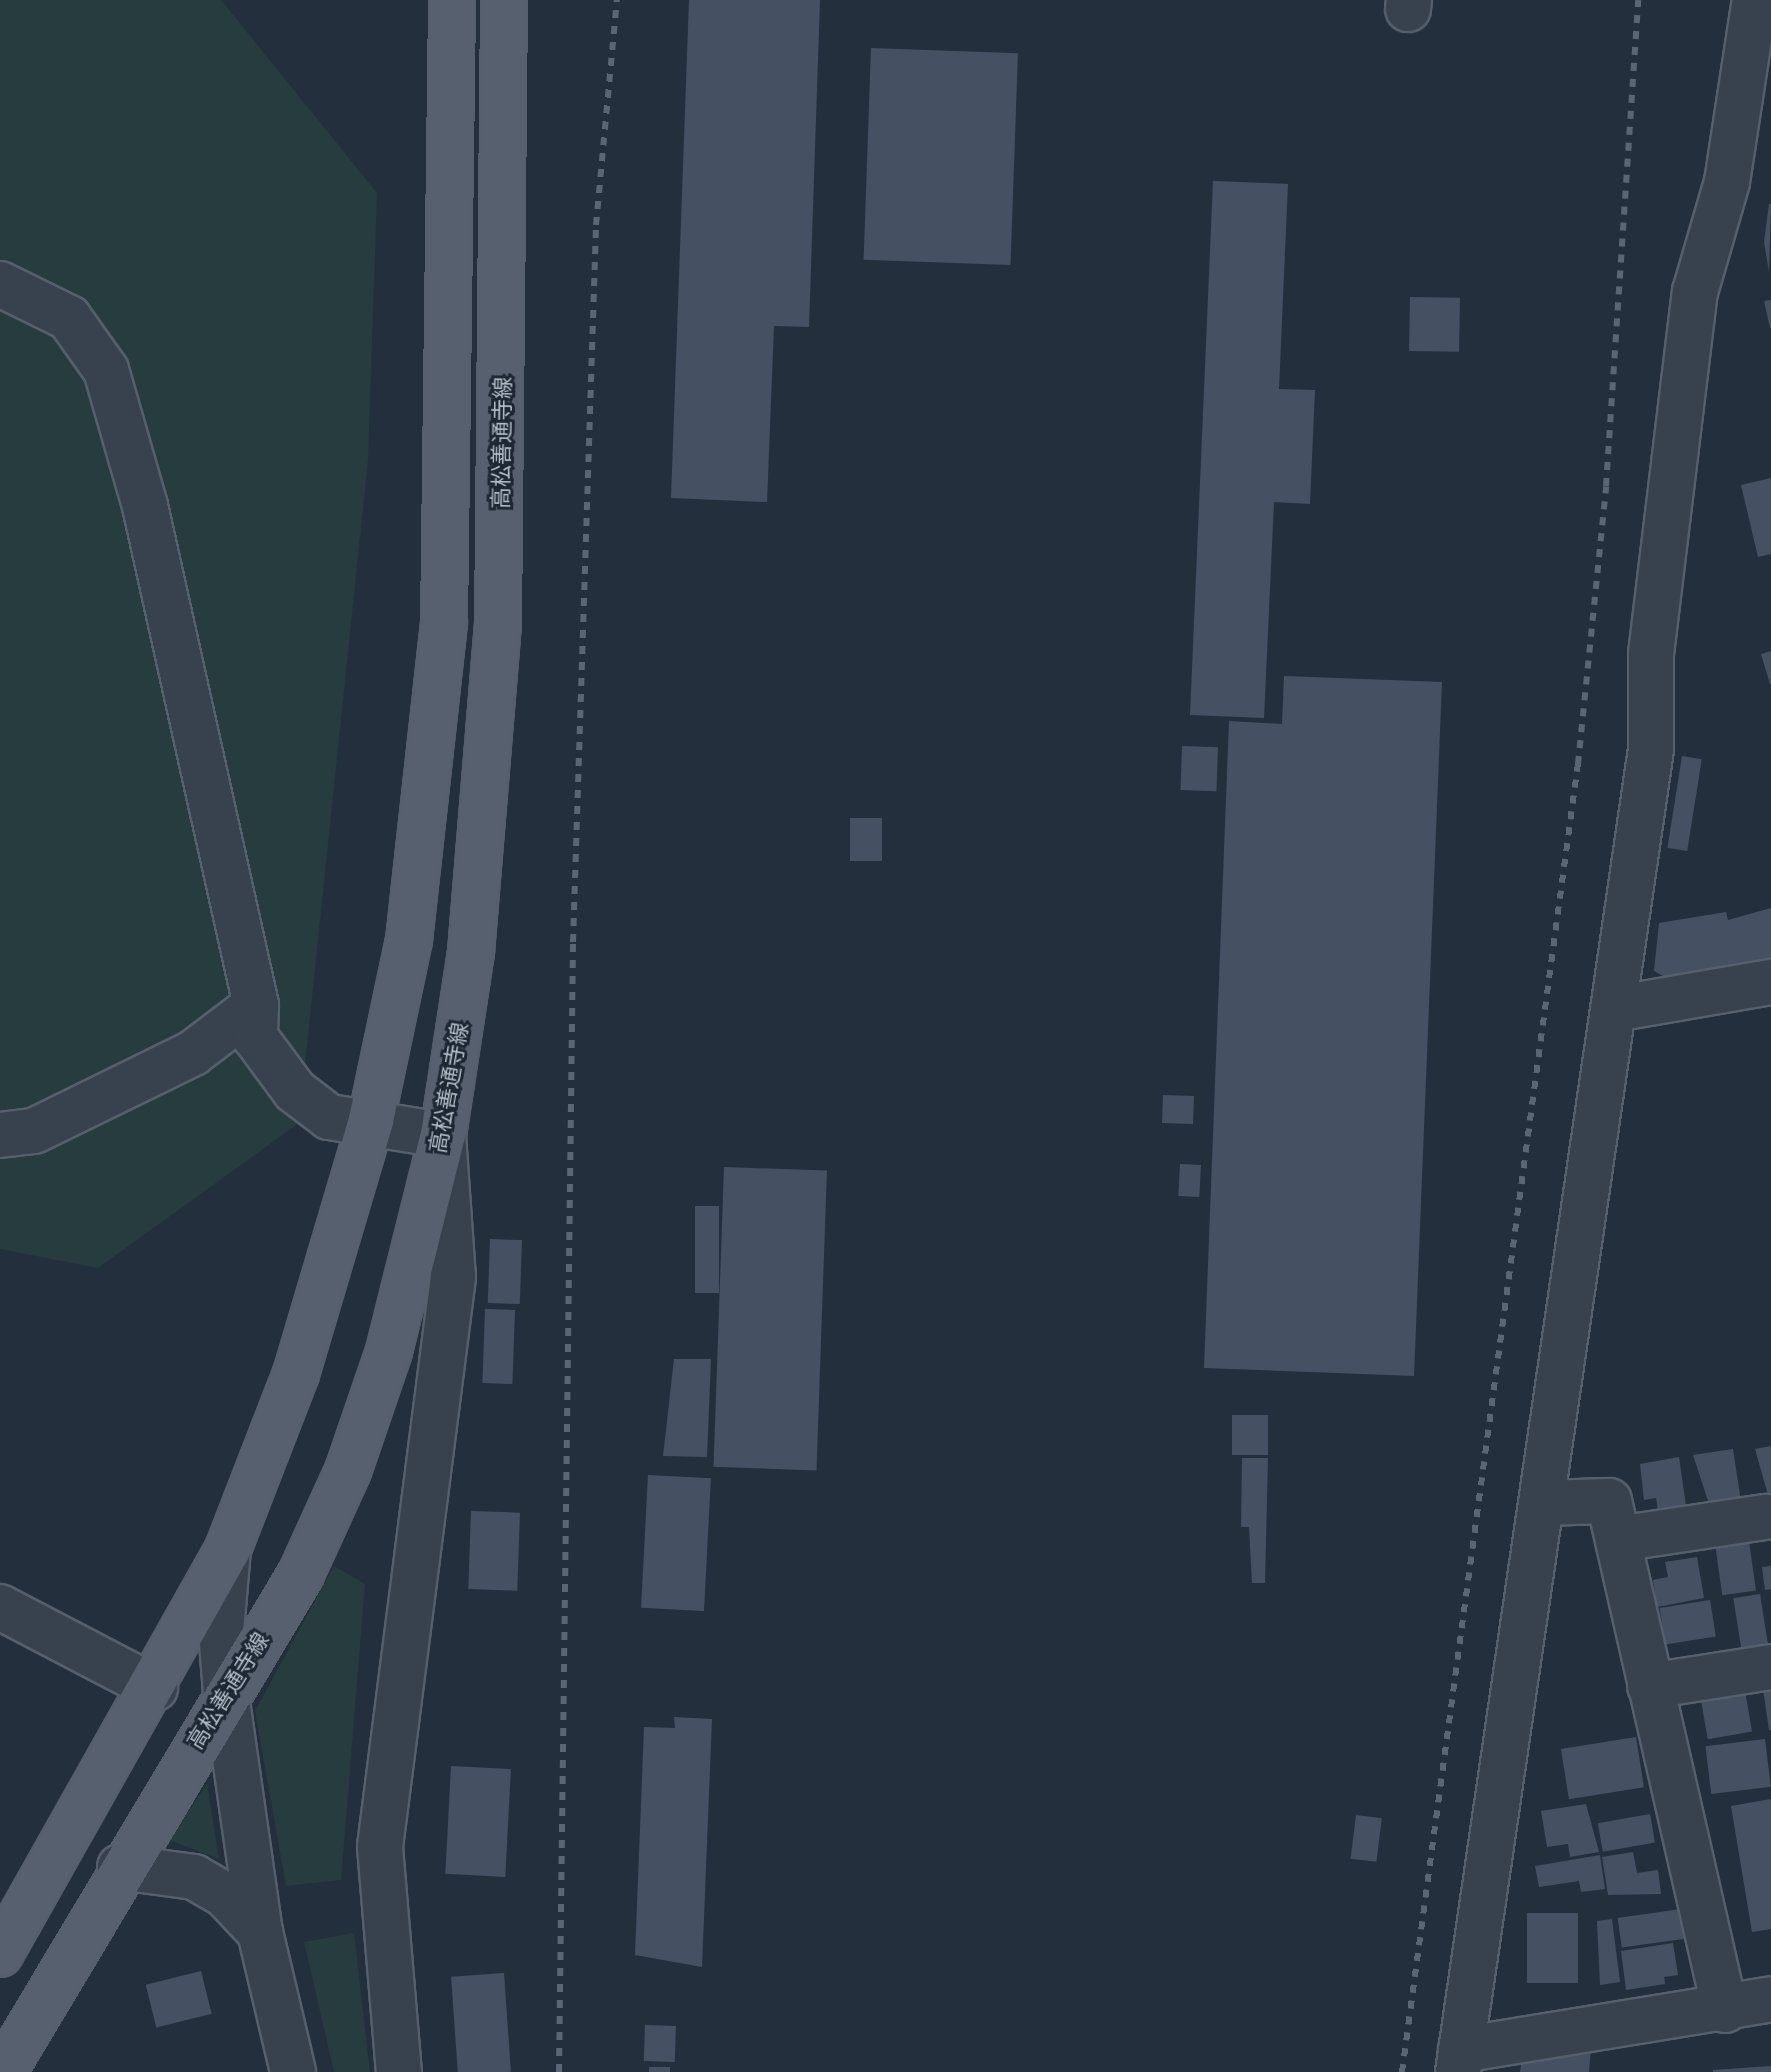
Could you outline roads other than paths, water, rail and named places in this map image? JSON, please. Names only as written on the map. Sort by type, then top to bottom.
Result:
[{"type":"main road","points":[[0,1954],[155,1688],[228,1549],[296,1374],[371,1120],[409,940],[444,623],[452,0]]},
{"type":"main road","name":"高松善通寺線","points":[[3,2072],[120,1867],[301,1574],[348,1471],[389,1351],[443,1135],[471,952],[498,626],[504,0]]},
{"type":"street","points":[[1755,0],[1757,78],[1695,292],[1651,654],[1651,749],[1460,2061],[1771,1999]]},
{"type":"street","points":[[0,284],[69,318],[106,370],[145,506],[256,1005],[255,1037],[295,1091],[329,1117],[371,1120],[443,1135],[453,1277],[380,1847],[399,2072]]},
{"type":"street","points":[[1614,1009],[1771,982]]},
{"type":"street","points":[[0,1135],[34,1131],[193,1053],[256,1005]]},
{"type":"street","points":[[1542,1503],[1609,1501],[1725,2010]]},
{"type":"street","points":[[1618,1539],[1766,1517]]},
{"type":"street","points":[[228,1549],[221,1630],[226,1694],[260,1932],[293,2072]]},
{"type":"street","points":[[1,1608],[155,1688]]},
{"type":"street","points":[[1650,1686],[1771,1667]]},
{"type":"street","points":[[120,1867],[194,1877],[225,1895],[260,1932]]},
{"type":"railway","points":[[559,2072],[573,942],[596,225],[617,0]]},
{"type":"railway","points":[[1402,2072],[1578,764],[1606,486],[1638,0]]}]
